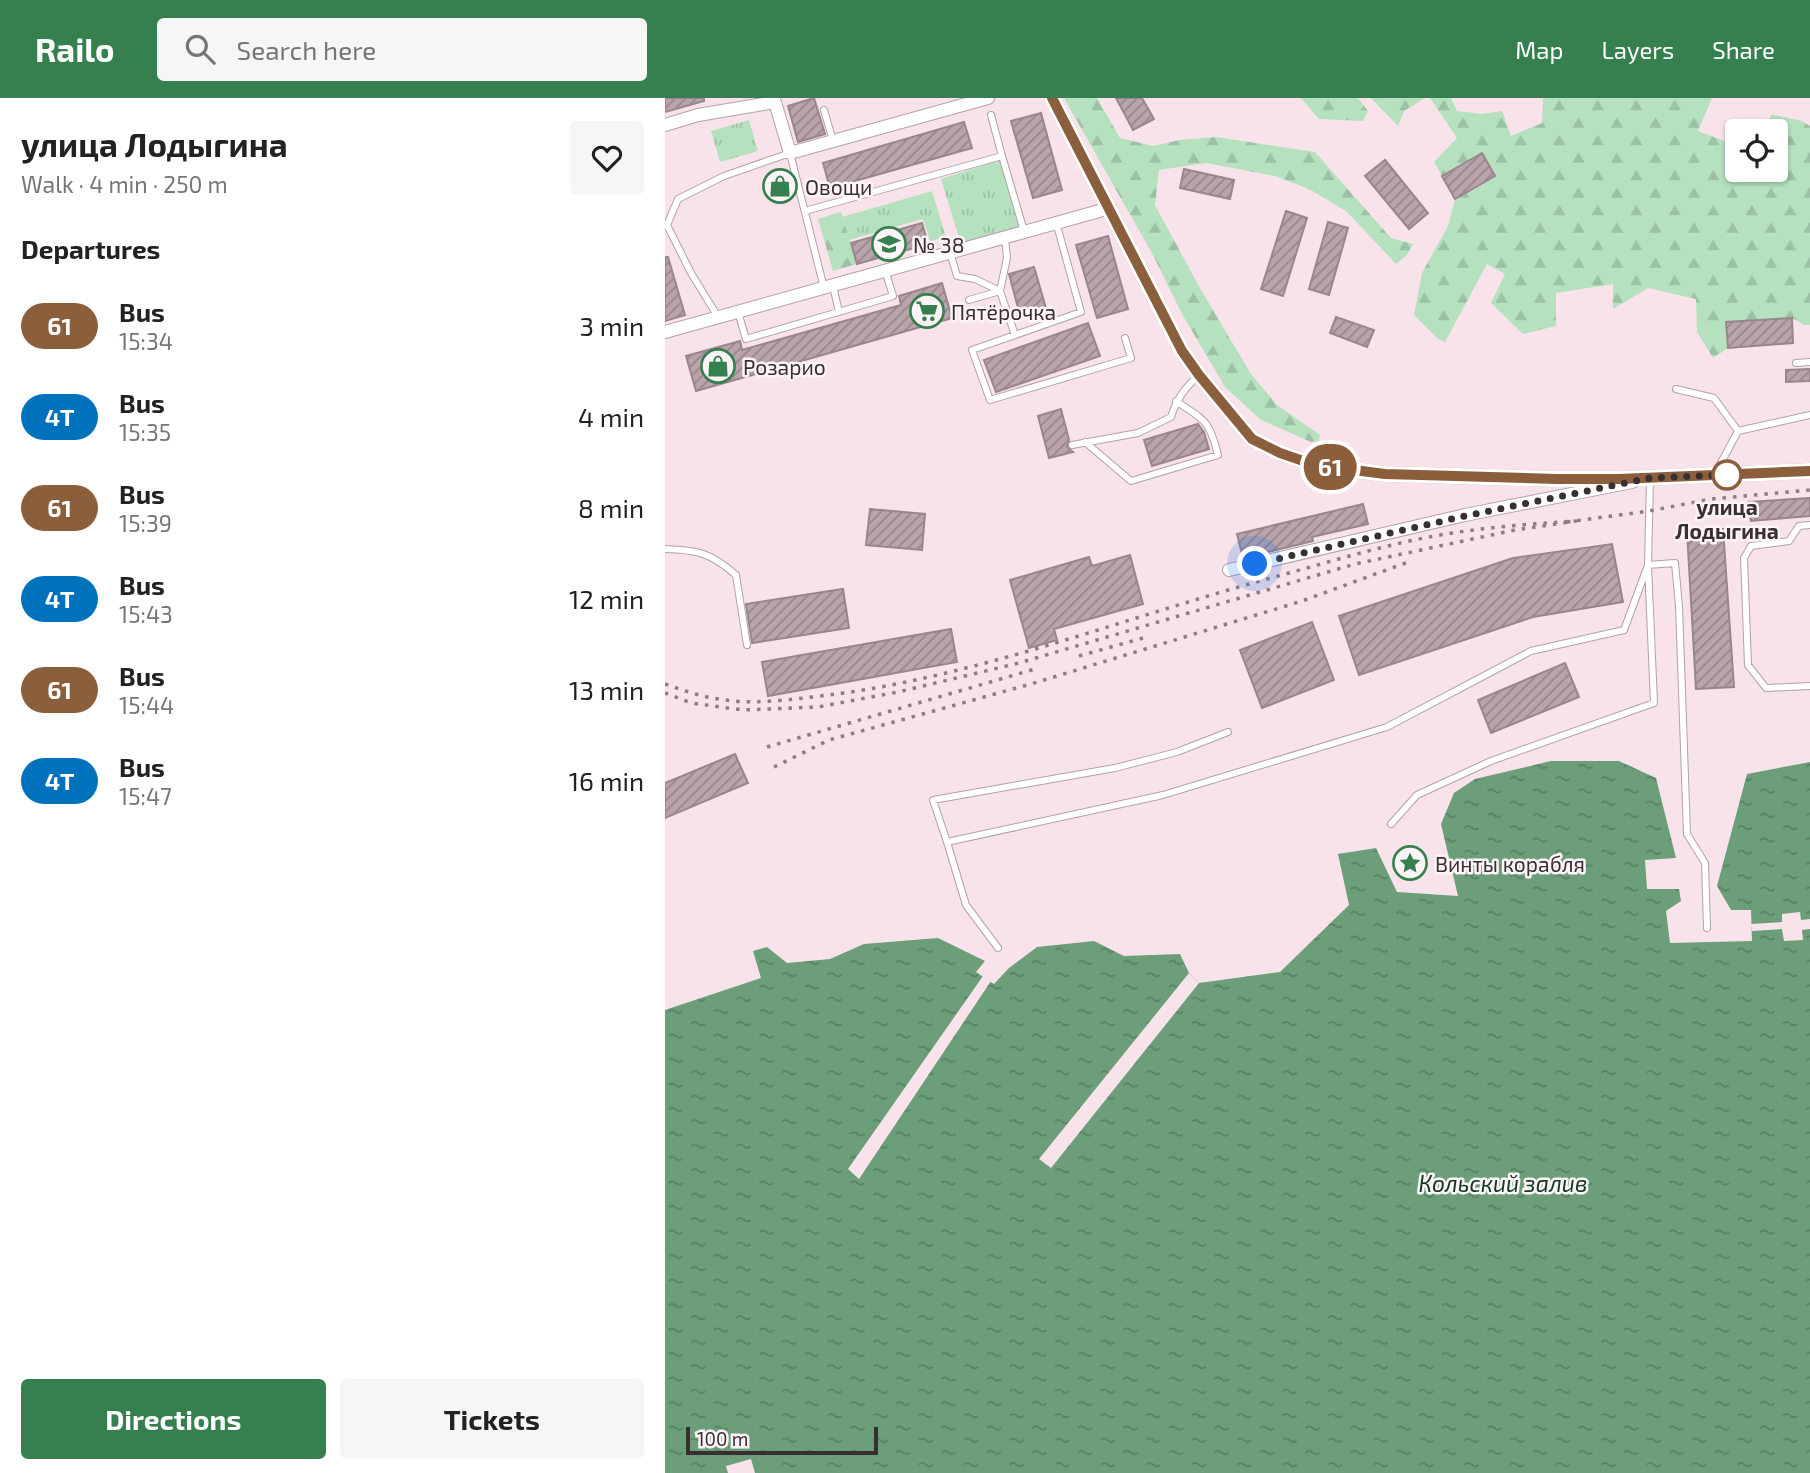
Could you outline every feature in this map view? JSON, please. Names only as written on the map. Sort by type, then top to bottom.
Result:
[{"type":"street","points":[[665,125],[698,115],[775,102],[790,153],[959,102],[988,98]]},
{"type":"street","points":[[1052,98],[1182,351],[1252,439],[1280,453],[1315,465],[1385,474],[1569,479],[1810,471]]},
{"type":"street","points":[[665,332],[1110,208]]},
{"type":"street","points":[[1229,570],[1465,516],[1650,478]]},
{"type":"lane","points":[[824,110],[833,141]]},
{"type":"lane","points":[[991,115],[1024,231]]},
{"type":"lane","points":[[719,318],[691,273],[667,225],[678,199],[724,176],[790,153],[828,286],[839,312]]},
{"type":"lane","points":[[805,211],[1002,156]]},
{"type":"lane","points":[[1056,222],[1081,312],[972,350],[990,400],[1131,358],[1125,338]]},
{"type":"lane","points":[[1004,236],[1007,258],[1000,291],[1015,335]]},
{"type":"lane","points":[[950,251],[957,276],[975,279],[1000,291]]},
{"type":"lane","points":[[738,312],[746,339],[893,296],[885,270]]},
{"type":"lane","points":[[969,300],[1000,291]]},
{"type":"lane","points":[[1796,363],[1810,362]]},
{"type":"lane","points":[[1072,445],[1138,433],[1171,417],[1182,391],[1199,375]]},
{"type":"lane","points":[[1677,389],[1714,398],[1738,431]]},
{"type":"lane","points":[[1085,442],[1131,481],[1218,455],[1212,431],[1205,421],[1176,401]]},
{"type":"lane","points":[[1714,476],[1738,431],[1810,415]]},
{"type":"lane","points":[[1391,824],[1417,795],[1491,761],[1654,703],[1648,565],[1650,478]]},
{"type":"lane","points":[[1810,525],[1799,526],[1789,541],[1751,546],[1744,558],[1748,665],[1766,688],[1810,686]]},
{"type":"lane","points":[[665,549],[685,549],[715,557],[736,575],[747,645]]},
{"type":"lane","points":[[1648,565],[1675,563],[1687,834],[1705,863],[1707,928]]},
{"type":"lane","points":[[947,842],[1163,795],[1387,727],[1531,651],[1624,630],[1648,565]]},
{"type":"lane","points":[[998,948],[966,905],[933,800],[1115,768],[1177,752],[1228,732]]},
{"type":"green space","points":[[1064,98],[1097,98],[1120,138],[1153,146],[1180,140],[1216,137],[1315,152],[1391,238],[1413,244],[1407,255],[1396,264],[1346,211],[1309,189],[1275,176],[1206,163],[1159,170],[1155,205],[1201,290],[1251,374],[1277,405],[1320,435],[1319,441],[1311,442],[1261,420],[1225,387]]},
{"type":"green space","points":[[1301,98],[1358,98],[1368,111],[1363,121],[1319,119]]},
{"type":"green space","points":[[1371,98],[1425,98],[1404,111],[1398,126]]},
{"type":"green space","points":[[1430,98],[1451,98],[1457,111],[1482,114],[1502,111],[1511,136],[1542,123],[1543,98],[1712,98],[1698,131],[1725,141],[1725,182],[1788,182],[1788,119],[1770,119],[1771,114],[1802,121],[1810,126],[1810,325],[1804,325],[1792,318],[1726,322],[1728,348],[1713,358],[1697,332],[1696,299],[1648,288],[1613,309],[1613,284],[1556,293],[1556,326],[1523,334],[1491,303],[1505,274],[1487,264],[1445,342],[1437,338],[1414,315],[1422,273],[1448,226],[1455,199],[1495,176],[1482,154],[1442,176],[1434,162],[1457,138]]},
{"type":"green space","points":[[749,120],[758,151],[720,162],[711,131]]},
{"type":"green space","points":[[1000,160],[1019,226],[961,244],[941,179]]},
{"type":"green space","points":[[932,191],[946,237],[930,241],[923,219],[849,240],[842,217]]},
{"type":"green space","points":[[841,212],[857,264],[833,271],[818,219]]},
{"type":"water","name":"Кольский залив","points":[[1551,761],[1619,761],[1656,778],[1676,858],[1645,860],[1647,889],[1679,889],[1681,901],[1666,911],[1670,943],[1752,941],[1751,910],[1731,910],[1717,886],[1747,774],[1810,762],[1810,1473],[665,1473],[665,1010],[761,978],[753,951],[767,947],[787,963],[830,959],[864,944],[938,938],[985,961],[976,972],[994,984],[1009,968],[1037,947],[1094,941],[1124,956],[1180,954],[1189,973],[1199,983],[1280,972],[1349,905],[1338,854],[1376,848],[1397,892],[1458,896],[1441,824],[1454,793],[1475,779]]},
{"type":"pier","points":[[1800,912],[1801,920],[1810,919],[1810,929],[1802,930],[1803,940],[1784,941],[1782,929],[1752,931],[1751,924],[1782,922],[1782,914]]},
{"type":"pier","points":[[1189,973],[1199,983],[1051,1168],[1039,1159]]},
{"type":"pier","points":[[983,976],[991,981],[859,1179],[848,1169]]},
{"type":"pier","points":[[751,1459],[755,1473],[728,1473],[726,1466]]},
{"type":"building","points":[[665,98],[704,98],[704,101],[665,112]]},
{"type":"building","points":[[814,98],[825,134],[798,142],[788,106]]},
{"type":"building","points":[[1116,98],[1142,98],[1154,119],[1133,130]]},
{"type":"building","points":[[1041,113],[1062,190],[1033,198],[1011,121]]},
{"type":"building","points":[[964,122],[972,148],[830,188],[823,163]]},
{"type":"building","points":[[1482,153],[1495,176],[1455,199],[1442,176]]},
{"type":"building","points":[[1385,160],[1428,213],[1409,229],[1365,176]]},
{"type":"building","points":[[1184,169],[1234,180],[1230,199],[1180,188]]},
{"type":"building","points":[[1286,211],[1307,218],[1283,296],[1261,289]]},
{"type":"building","points":[[1328,222],[1348,228],[1329,295],[1309,289]]},
{"type":"building","name":"№ 38","points":[[922,223],[928,244],[857,264],[851,243]]},
{"type":"building","points":[[1108,236],[1128,309],[1097,318],[1076,245]]},
{"type":"building","points":[[665,257],[668,257],[685,315],[665,321]]},
{"type":"building","points":[[1034,267],[1046,308],[1020,315],[1009,274]]},
{"type":"building","points":[[942,283],[952,318],[696,391],[686,356],[740,341],[742,350],[901,305],[899,296]]},
{"type":"building","points":[[1336,317],[1374,330],[1367,347],[1330,333]]},
{"type":"building","points":[[1792,318],[1793,343],[1728,348],[1726,322]]},
{"type":"building","points":[[1088,323],[1100,356],[996,392],[984,360]]},
{"type":"building","points":[[1810,369],[1810,381],[1786,382],[1786,370]]},
{"type":"building","points":[[1061,409],[1069,440],[1067,447],[1073,452],[1049,458],[1038,416]]},
{"type":"building","points":[[1198,424],[1204,432],[1209,449],[1152,466],[1144,440]]},
{"type":"building","points":[[1810,498],[1810,516],[1751,521],[1749,502]]},
{"type":"building","points":[[1363,504],[1368,524],[1312,537],[1313,541],[1243,558],[1237,534]]},
{"type":"building","points":[[870,509],[925,514],[922,550],[866,545]]},
{"type":"building","points":[[1723,529],[1734,687],[1696,689],[1687,531]]},
{"type":"building","points":[[1612,544],[1623,602],[1533,617],[1359,675],[1339,616],[1513,558]]},
{"type":"building","points":[[1130,555],[1143,604],[1054,629],[1057,640],[1029,648],[1010,580],[1089,557],[1092,566]]},
{"type":"building","points":[[843,589],[849,628],[752,643],[746,604]]},
{"type":"building","points":[[1312,622],[1334,680],[1262,708],[1240,650]]},
{"type":"building","points":[[951,629],[957,662],[768,696],[762,662]]},
{"type":"building","points":[[1565,663],[1579,697],[1491,733],[1478,700]]},
{"type":"building","points":[[735,754],[748,783],[665,818],[665,783]]},
{"type":"railway","points":[[1567,522],[1711,499],[1810,490]]},
{"type":"railway","points":[[665,684],[710,698],[753,702],[837,694],[891,685],[997,660],[1207,596],[1386,546],[1465,531],[1576,521],[1515,530],[1355,564],[1019,663],[898,692],[818,707],[743,710],[691,703],[665,693]]},
{"type":"railway","points":[[774,767],[829,740],[1031,684],[1302,601],[1411,561]]},
{"type":"railway","points":[[1079,656],[1143,638]]},
{"type":"railway","points":[[767,747],[1035,669]]},
{"type":"bus line","name":"61","points":[[1052,98],[1182,351],[1252,439],[1280,453],[1315,465],[1385,474],[1619,479],[1810,471]]},
{"type":"place","name":"Овощи","points":[[780,186]]},
{"type":"place","name":"№ 38","points":[[889,244]]},
{"type":"place","name":"Пятёрочка","points":[[927,311]]},
{"type":"place","name":"Розарио","points":[[718,366]]},
{"type":"place","name":"улица Лодыгина","points":[[1727,475]]},
{"type":"place","name":"Винты корабля","points":[[1410,863]]},
{"type":"route","points":[[1255,564],[1465,516],[1650,478],[1727,475]]}]
